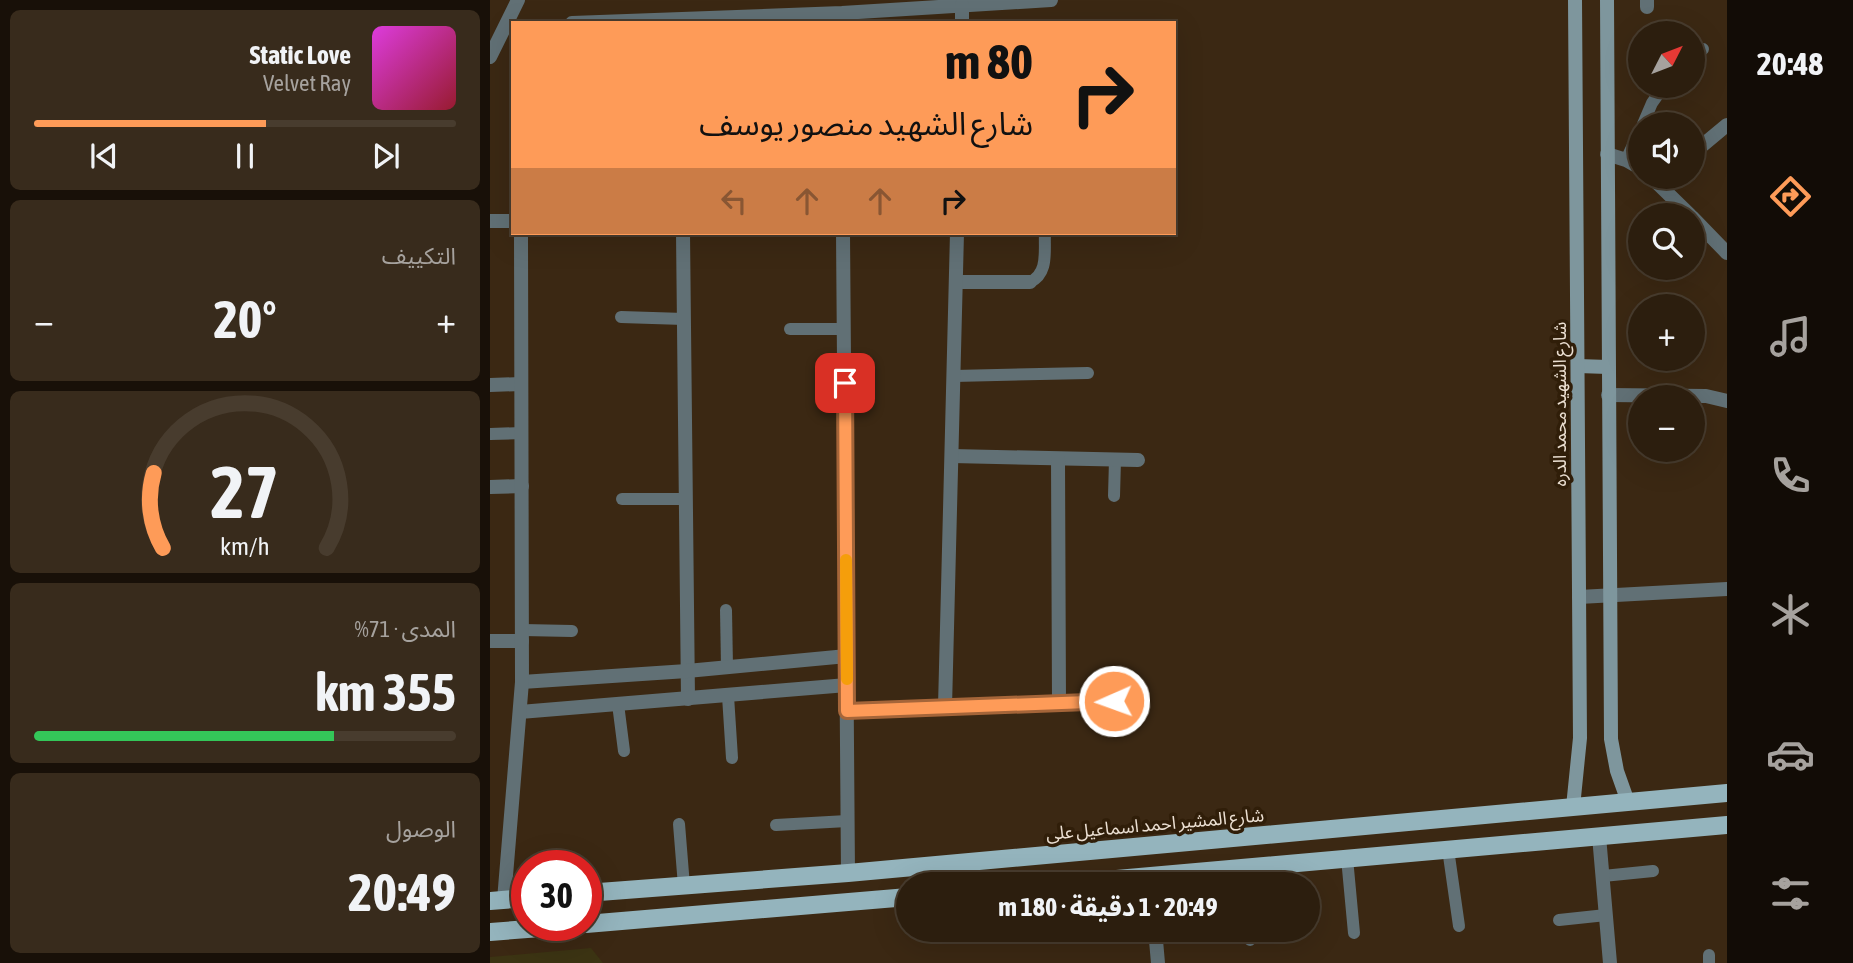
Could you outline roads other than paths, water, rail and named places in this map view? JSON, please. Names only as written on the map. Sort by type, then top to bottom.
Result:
[{"type":"main road","name":"شارع الشهيد محمد الدره","points":[[1573,807],[1580,738],[1575,0]]},
{"type":"main road","points":[[1607,0],[1611,739],[1617,771],[1628,802]]},
{"type":"main road","points":[[1578,366],[1608,368]]},
{"type":"main road","name":"شارع المشير احمد اسماعيل على","points":[[602,892],[848,873],[1727,793]]},
{"type":"main road","points":[[1257,872],[1285,864],[1727,825]]},
{"type":"main road","points":[[1282,834],[1285,864]]},
{"type":"main road","points":[[602,923],[896,898]]},
{"type":"main road","points":[[490,932],[511,930]]},
{"type":"street","points":[[490,57],[518,0]]},
{"type":"street","points":[[680,21],[842,18],[962,5],[1051,0]]},
{"type":"street","points":[[962,5],[962,21]]},
{"type":"street","points":[[1705,143],[1727,125]]},
{"type":"street","points":[[1606,154],[1626,160]]},
{"type":"street","points":[[1667,189],[1679,203]]},
{"type":"street","points":[[490,222],[511,221]]},
{"type":"street","points":[[1705,230],[1727,253]]},
{"type":"street","points":[[497,900],[522,682],[521,235]]},
{"type":"street","points":[[683,235],[688,699]]},
{"type":"street","points":[[843,235],[848,873]]},
{"type":"street","points":[[945,707],[957,235]]},
{"type":"street","points":[[956,282],[1030,282]]},
{"type":"street","points":[[490,385],[521,384]]},
{"type":"street","points":[[1608,395],[1706,396],[1727,401]]},
{"type":"street","points":[[951,456],[1138,460]]},
{"type":"street","points":[[1058,459],[1059,703]]},
{"type":"street","points":[[490,487],[522,486]]},
{"type":"street","points":[[1579,597],[1727,589]]},
{"type":"street","points":[[490,641],[522,636]]},
{"type":"street","points":[[522,682],[687,671],[846,656]]},
{"type":"street","points":[[520,712],[847,685]]},
{"type":"street","points":[[847,711],[1142,700]]},
{"type":"street","points":[[1599,836],[1610,963]]},
{"type":"street","points":[[1156,942],[1158,963]]},
{"type":"lane","points":[[1626,160],[1628,156]]},
{"type":"lane","points":[[1030,282],[1040,278],[1044,269],[1045,235]]},
{"type":"lane","points":[[621,317],[684,319]]},
{"type":"lane","points":[[790,329],[844,329]]},
{"type":"lane","points":[[954,376],[1088,373]]},
{"type":"lane","points":[[490,435],[522,433]]},
{"type":"lane","points":[[1114,496],[1115,460]]},
{"type":"lane","points":[[622,499],[686,499]]},
{"type":"lane","points":[[726,610],[727,667]]},
{"type":"lane","points":[[522,636],[572,631]]},
{"type":"lane","points":[[729,696],[732,758]]},
{"type":"lane","points":[[618,704],[624,751]]},
{"type":"lane","points":[[776,825],[847,821]]},
{"type":"lane","points":[[679,824],[684,886]]},
{"type":"lane","points":[[1448,849],[1459,926]]},
{"type":"lane","points":[[1347,858],[1354,933]]},
{"type":"lane","points":[[1602,876],[1653,871]]},
{"type":"lane","points":[[1559,920],[1606,915]]}]
